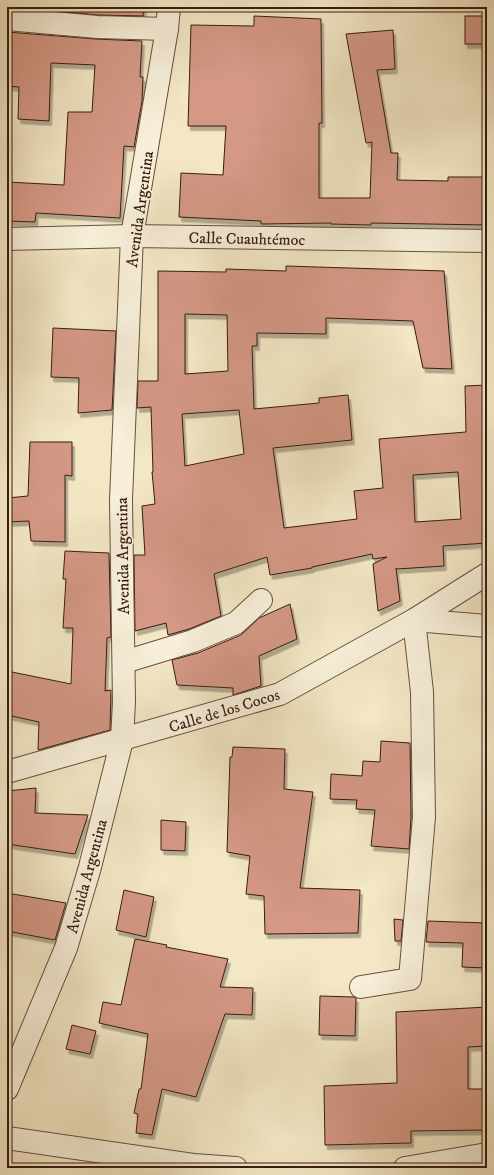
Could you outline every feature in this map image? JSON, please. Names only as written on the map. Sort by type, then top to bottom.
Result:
[{"type":"street","name":"Avenida Argentina","points":[[7,1090],[66,948],[90,867],[122,740],[124,662],[121,500],[132,236],[167,29],[169,7]]},
{"type":"street","points":[[7,19],[97,27],[167,29]]},
{"type":"street","name":"Calle Cuauhtémoc","points":[[7,239],[132,236],[487,241]]},
{"type":"street","name":"Calle de los Cocos","points":[[7,772],[280,694],[414,620],[487,574]]},
{"type":"street","points":[[124,662],[193,641],[236,623],[261,600]]},
{"type":"street","points":[[361,987],[410,979],[424,817],[422,692],[414,620],[487,626]]},
{"type":"street","points":[[7,1138],[193,1165],[236,1168]]},
{"type":"street","points":[[405,1168],[487,1154]]},
{"type":"building","points":[[14,7],[144,7],[143,16],[98,15]]},
{"type":"building","points":[[254,16],[321,19],[322,123],[319,123],[319,198],[370,198],[372,142],[366,143],[346,34],[393,30],[395,69],[377,70],[391,153],[398,153],[397,180],[448,181],[448,177],[487,177],[487,225],[371,223],[371,225],[331,223],[261,224],[261,221],[179,217],[181,173],[223,175],[226,126],[188,126],[191,25],[254,26]]},
{"type":"building","points":[[465,16],[487,16],[487,44],[465,44]]},
{"type":"building","points":[[7,32],[142,41],[140,77],[143,77],[142,101],[134,147],[124,146],[120,218],[36,213],[35,222],[7,221],[7,182],[64,185],[68,112],[92,112],[95,65],[51,63],[49,121],[18,119],[19,87],[7,86]]},
{"type":"building","points":[[286,266],[444,271],[452,369],[423,368],[413,321],[326,318],[326,334],[257,333],[257,346],[252,346],[254,409],[319,403],[319,398],[348,395],[352,440],[273,448],[284,528],[357,519],[354,491],[383,488],[379,439],[466,432],[465,386],[487,385],[487,543],[443,546],[444,566],[396,568],[400,601],[378,611],[373,564],[387,557],[373,559],[372,554],[312,568],[270,575],[267,557],[214,574],[221,616],[189,629],[168,635],[166,623],[135,631],[134,555],[145,555],[142,506],[155,504],[152,472],[151,407],[137,408],[138,381],[158,381],[158,271],[226,272],[226,269],[286,271]],"holes":[[[185,314],[227,315],[228,371],[185,374]],[[239,410],[244,454],[185,466],[182,414]],[[458,472],[461,519],[415,522],[413,475]]]},
{"type":"building","points":[[53,328],[116,331],[112,410],[78,413],[79,378],[51,377]]},
{"type":"building","points":[[30,442],[72,442],[72,476],[65,475],[65,542],[31,541],[29,521],[7,522],[7,498],[28,496]]},
{"type":"building","points":[[65,551],[109,553],[111,637],[107,638],[105,691],[111,690],[110,730],[38,750],[39,722],[7,715],[7,671],[71,684],[73,628],[63,628],[66,579],[63,579]]},
{"type":"building","points":[[290,604],[297,639],[259,656],[261,686],[233,695],[233,688],[177,685],[172,660],[198,653],[241,635],[259,618]]},
{"type":"building","points":[[381,741],[410,743],[411,817],[409,849],[371,846],[375,810],[356,809],[357,800],[330,799],[331,774],[362,776],[363,761],[380,762]]},
{"type":"building","points":[[233,747],[285,749],[284,789],[313,792],[300,888],[360,890],[358,933],[265,934],[264,896],[246,894],[250,856],[227,852],[230,757],[232,757]]},
{"type":"building","points":[[36,788],[35,813],[88,815],[75,854],[7,844],[7,791]]},
{"type":"building","points":[[161,820],[186,822],[185,851],[161,850]]},
{"type":"building","points":[[124,890],[154,897],[146,937],[116,930]]},
{"type":"building","points":[[7,893],[66,903],[55,940],[7,931]]},
{"type":"building","points":[[394,919],[403,920],[401,941],[395,941]]},
{"type":"building","points":[[428,921],[487,923],[487,968],[462,967],[463,943],[426,942]]},
{"type":"building","points":[[135,939],[167,945],[166,947],[228,959],[220,987],[253,988],[252,1015],[225,1014],[196,1097],[162,1089],[152,1135],[136,1133],[138,1114],[134,1113],[139,1089],[141,1089],[148,1034],[99,1023],[103,1002],[121,1005]]},
{"type":"building","points":[[320,996],[356,998],[355,1036],[319,1035]]},
{"type":"building","points":[[487,1007],[487,1046],[468,1047],[468,1089],[487,1089],[487,1130],[411,1131],[411,1143],[325,1145],[324,1086],[397,1083],[396,1012]]},
{"type":"building","points":[[72,1025],[96,1031],[90,1054],[66,1049]]}]
